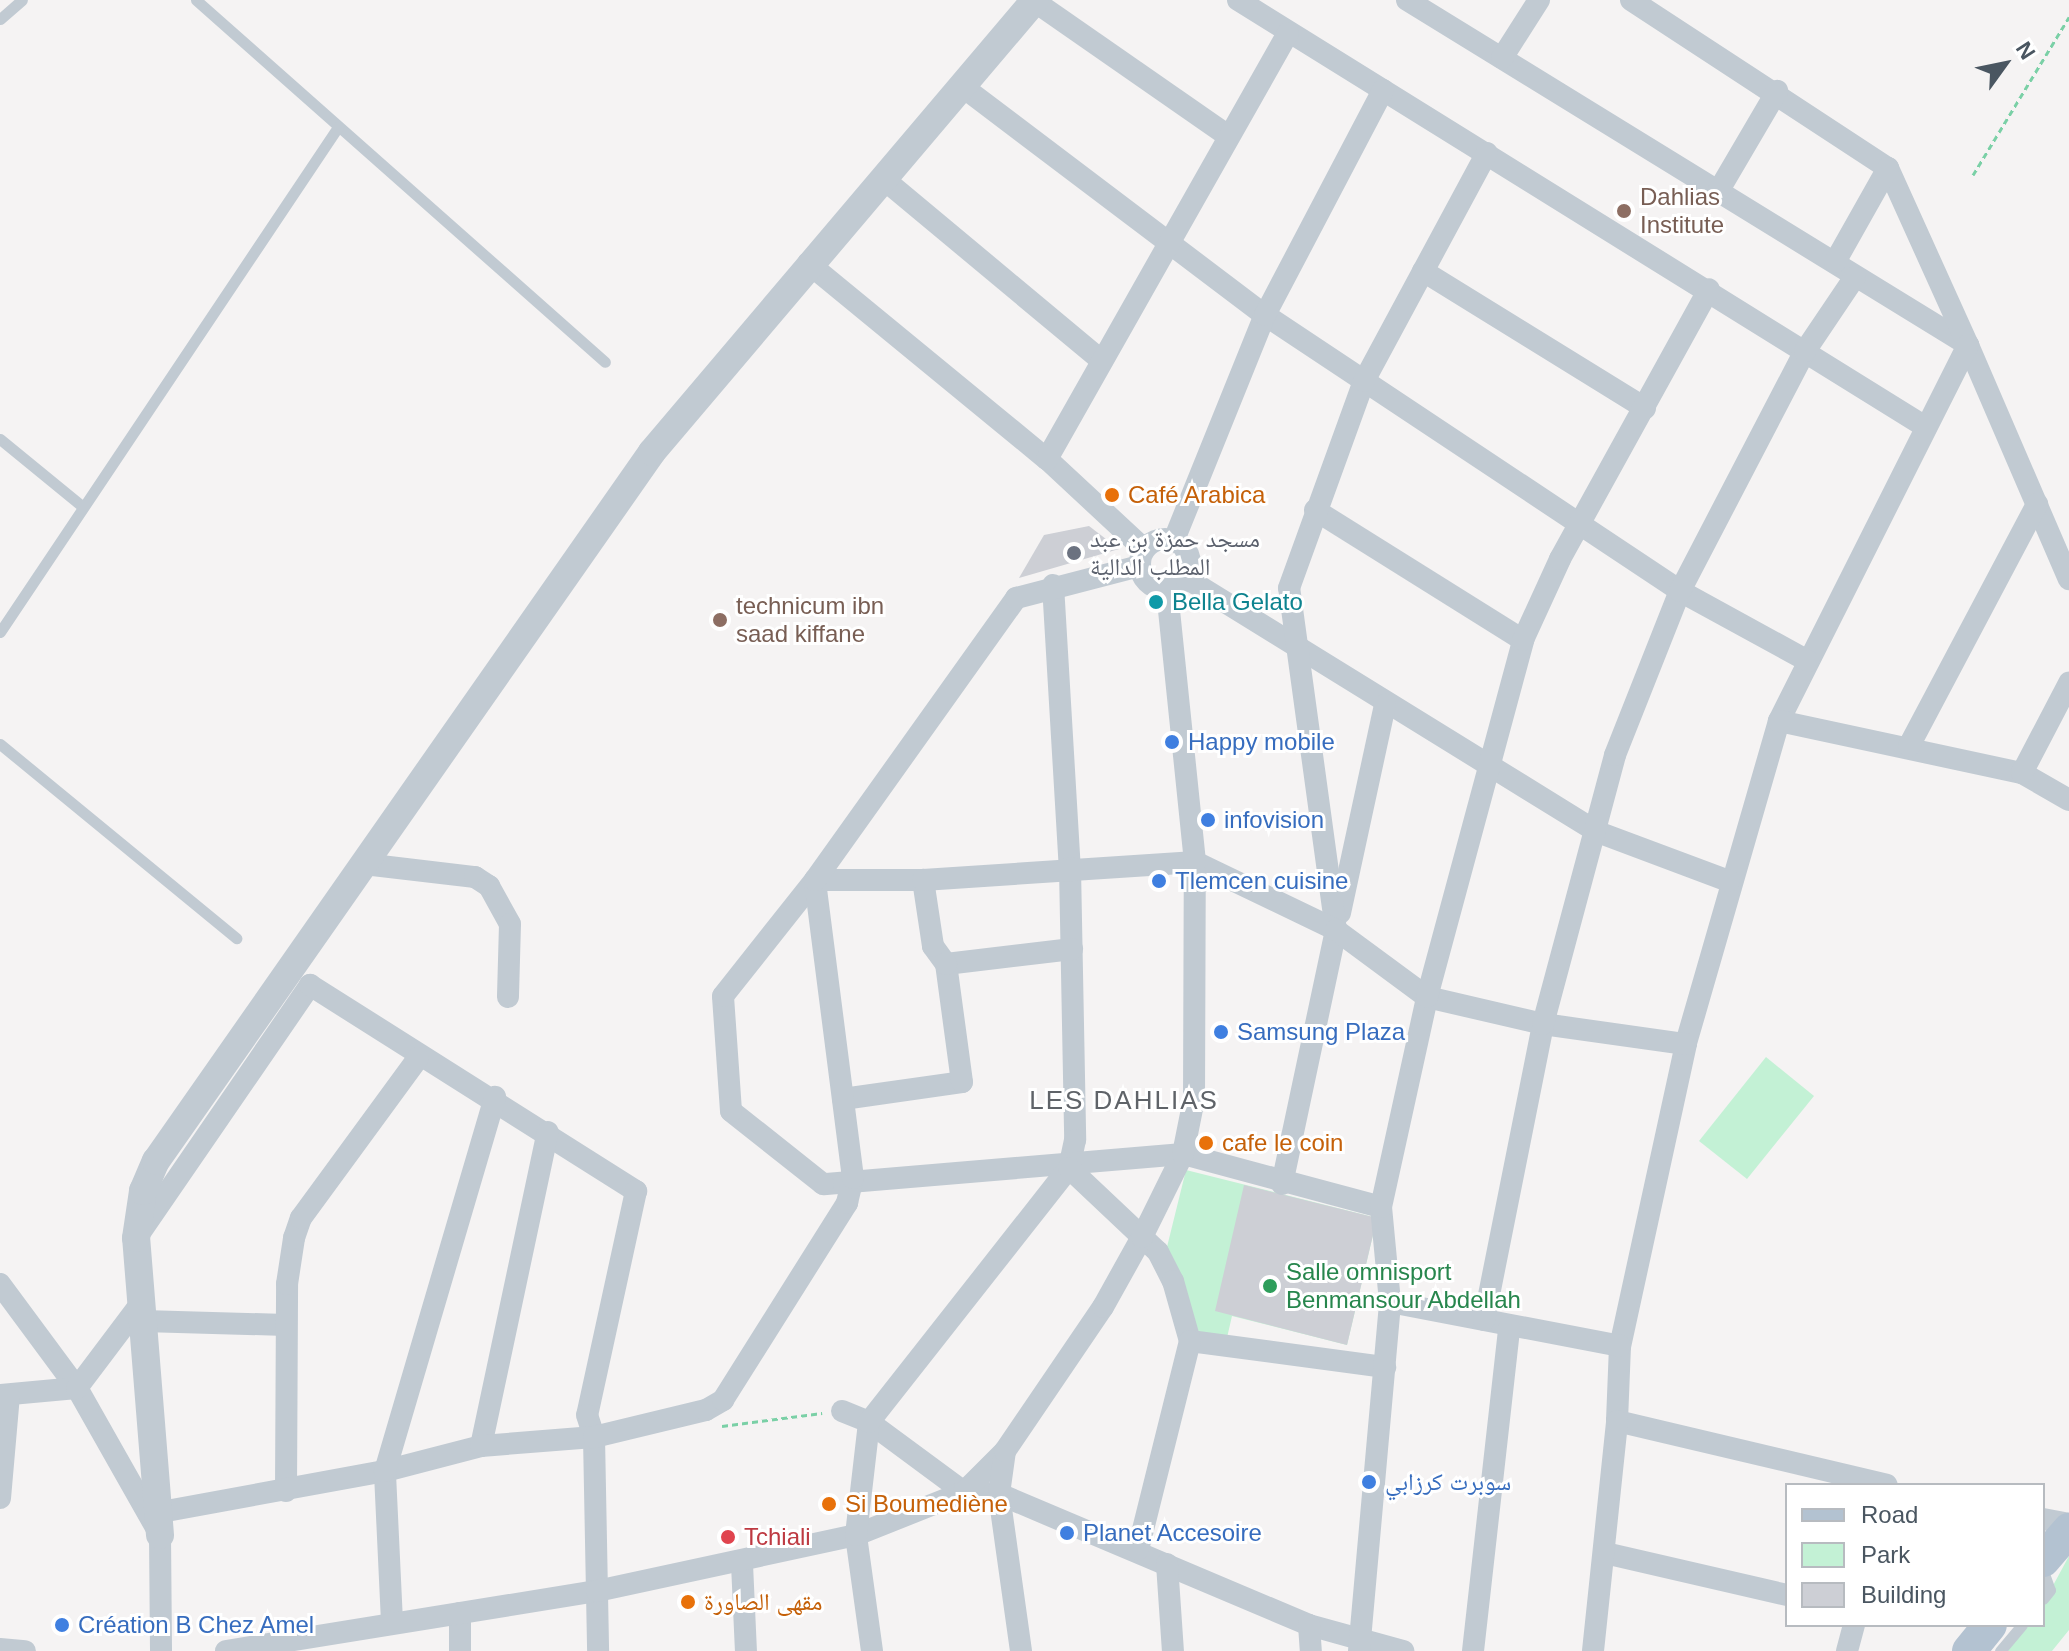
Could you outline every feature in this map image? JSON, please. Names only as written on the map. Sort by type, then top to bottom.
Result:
[{"type":"main road","points":[[2045,1558],[2069,1530]]},
{"type":"street","points":[[1238,0],[1709,289],[1924,426]]},
{"type":"street","points":[[1407,0],[1968,345]]},
{"type":"street","points":[[1502,58],[1539,0]]},
{"type":"street","points":[[1631,0],[1777,91],[1888,168],[2069,579]]},
{"type":"street","points":[[161,1651],[160,1524],[136,1238],[143,1191],[156,1161],[652,452],[808,263],[886,181],[1034,1],[1227,135]]},
{"type":"street","points":[[1047,459],[1170,246],[1227,135],[1288,33]]},
{"type":"street","points":[[963,87],[1265,315],[1585,522],[1680,591],[1808,661]]},
{"type":"street","points":[[1174,540],[1265,315],[1383,90]]},
{"type":"street","points":[[1719,190],[1777,91]]},
{"type":"street","points":[[1336,930],[1289,588],[1364,381],[1487,153]]},
{"type":"street","points":[[1835,262],[1888,168]]},
{"type":"street","points":[[886,181],[1102,361]]},
{"type":"street","points":[[808,263],[1047,459],[1142,557],[1152,585],[1176,583],[1297,645],[1385,705],[1595,831],[1729,881]]},
{"type":"street","points":[[1423,271],[1645,408]]},
{"type":"street","points":[[1484,1320],[1543,1024],[1615,755],[1680,591],[1805,351],[1855,277]]},
{"type":"street","points":[[1359,1646],[1390,1302],[1381,1207],[1427,997],[1523,640],[1560,559],[1585,522],[1709,289]]},
{"type":"street","points":[[1593,1651],[1617,1421],[1620,1346],[1686,1044],[1729,881],[1779,721],[1924,426],[1968,345]]},
{"type":"street","points":[[1909,746],[2037,504]]},
{"type":"street","points":[[1315,510],[1523,640]]},
{"type":"street","points":[[226,1651],[317,1643],[392,1622],[597,1591],[742,1564],[856,1535],[964,1492],[1005,1451],[1103,1307],[1142,1237],[1183,1154],[1194,1099],[1195,862],[1176,583],[1189,556],[1174,540],[1158,540],[1142,557],[1016,598],[815,880],[723,996],[731,1111],[823,1184],[853,1178],[1007,1164],[1069,1168],[1183,1154],[1282,1184],[1381,1207]]},
{"type":"street","points":[[872,1651],[856,1535],[869,1422],[1069,1168],[1075,1140],[1070,868],[1053,585]]},
{"type":"street","points":[[2022,773],[2069,683]]},
{"type":"street","points":[[1282,1184],[1385,705]]},
{"type":"street","points":[[1779,721],[1909,746],[2022,773],[2069,800]]},
{"type":"street","points":[[815,880],[923,880],[1195,862],[1336,930],[1427,997],[1543,1024],[1686,1044]]},
{"type":"street","points":[[364,864],[475,877],[489,886],[510,924],[508,997]]},
{"type":"street","points":[[160,1524],[481,1446],[594,1437],[706,1410],[723,1400],[847,1203],[853,1178],[815,880]]},
{"type":"street","points":[[843,1099],[962,1082],[946,964],[933,946],[923,880]]},
{"type":"street","points":[[946,964],[1072,949]]},
{"type":"street","points":[[136,1238],[310,985],[418,1058],[495,1097],[636,1191],[587,1415],[594,1437],[598,1651]]},
{"type":"street","points":[[286,1491],[287,1284],[301,1218],[418,1058]]},
{"type":"street","points":[[392,1622],[385,1471],[495,1097]]},
{"type":"street","points":[[481,1446],[548,1132]]},
{"type":"street","points":[[1069,1168],[1142,1237],[1173,1281],[1190,1341],[1138,1550]]},
{"type":"street","points":[[0,1284],[77,1388],[160,1524]]},
{"type":"street","points":[[1390,1302],[1484,1320],[1509,1328],[1620,1346]]},
{"type":"street","points":[[142,1312],[286,1325]]},
{"type":"street","points":[[0,1498],[5,1396],[77,1388],[142,1312]]},
{"type":"street","points":[[1473,1651],[1509,1328]]},
{"type":"street","points":[[1190,1341],[1385,1367]]},
{"type":"street","points":[[842,1411],[869,1422],[964,1492],[999,1494],[1138,1550],[1359,1646],[1403,1651]]},
{"type":"street","points":[[1617,1421],[1879,1483]]},
{"type":"street","points":[[1005,1451],[999,1494],[1021,1651]]},
{"type":"street","points":[[2045,1519],[2069,1524]]},
{"type":"street","points":[[1605,1553],[1785,1595]]},
{"type":"street","points":[[742,1564],[746,1651]]},
{"type":"street","points":[[1167,1564],[1173,1651]]},
{"type":"street","points":[[460,1613],[460,1651]]},
{"type":"street","points":[[1309,1625],[1311,1651]]},
{"type":"street","points":[[1847,1651],[1853,1627]]},
{"type":"street","points":[[0,1649],[25,1651]]},
{"type":"lane","points":[[0,19],[22,0]]},
{"type":"lane","points":[[196,0],[605,362]]},
{"type":"lane","points":[[0,632],[338,127]]},
{"type":"lane","points":[[0,439],[83,507]]},
{"type":"lane","points":[[0,744],[236,938]]},
{"type":"lane","points":[[2045,1576],[2050,1590],[2045,1596]]},
{"type":"lane","points":[[2000,1651],[2020,1627]]},
{"type":"path","points":[[1973,175],[2069,17]]},
{"type":"path","points":[[722,1426],[842,1411]]},
{"type":"green space","points":[[1766,1057],[1814,1096],[1747,1179],[1699,1141]]},
{"type":"green space","name":"Salle omnisport Benmansour Abdellah","points":[[1186,1170],[1377,1218],[1347,1345],[1232,1316],[1226,1342],[1200,1335],[1165,1255]]},
{"type":"green space","points":[[2069,1556],[2069,1630],[2052,1651],[2002,1651],[2023,1627],[2045,1627],[2045,1600]]},
{"type":"building","name":"مسجد حمزة بن عبد المطلب الدالية","points":[[1089,526],[1119,549],[1019,578],[1044,535]]},
{"type":"building","name":"Salle omnisport Benmansour Abdellah","points":[[1244,1185],[1377,1218],[1347,1345],[1215,1311]]},
{"type":"place","name":"Dahlias Institute","points":[[1624,211]]},
{"type":"place","name":"Café Arabica","points":[[1112,495]]},
{"type":"place","name":"مسجد حمزة بن عبد المطلب الدالية","points":[[1074,553]]},
{"type":"place","name":"Bella Gelato","points":[[1156,602]]},
{"type":"place","name":"technicum ibn saad kiffane","points":[[720,620]]},
{"type":"place","name":"Happy mobile","points":[[1172,742]]},
{"type":"place","name":"infovision","points":[[1208,820]]},
{"type":"place","name":"Tlemcen cuisine","points":[[1159,881]]},
{"type":"place","name":"Samsung Plaza","points":[[1221,1032]]},
{"type":"place","name":"cafe le coin","points":[[1206,1143]]},
{"type":"place","name":"Salle omnisport Benmansour Abdellah","points":[[1270,1286]]},
{"type":"place","name":"سوبرت كرزابي","points":[[1369,1482]]},
{"type":"place","name":"Si Boumediène","points":[[829,1504]]},
{"type":"place","name":"Planet Accesoire","points":[[1067,1533]]},
{"type":"place","name":"Tchiali","points":[[728,1537]]},
{"type":"place","name":"مقهى الصاورة","points":[[688,1602]]},
{"type":"place","name":"Création B Chez Amel","points":[[62,1625]]},
{"type":"district","name":"LES DAHLIAS","points":[[1124,1101]]}]
